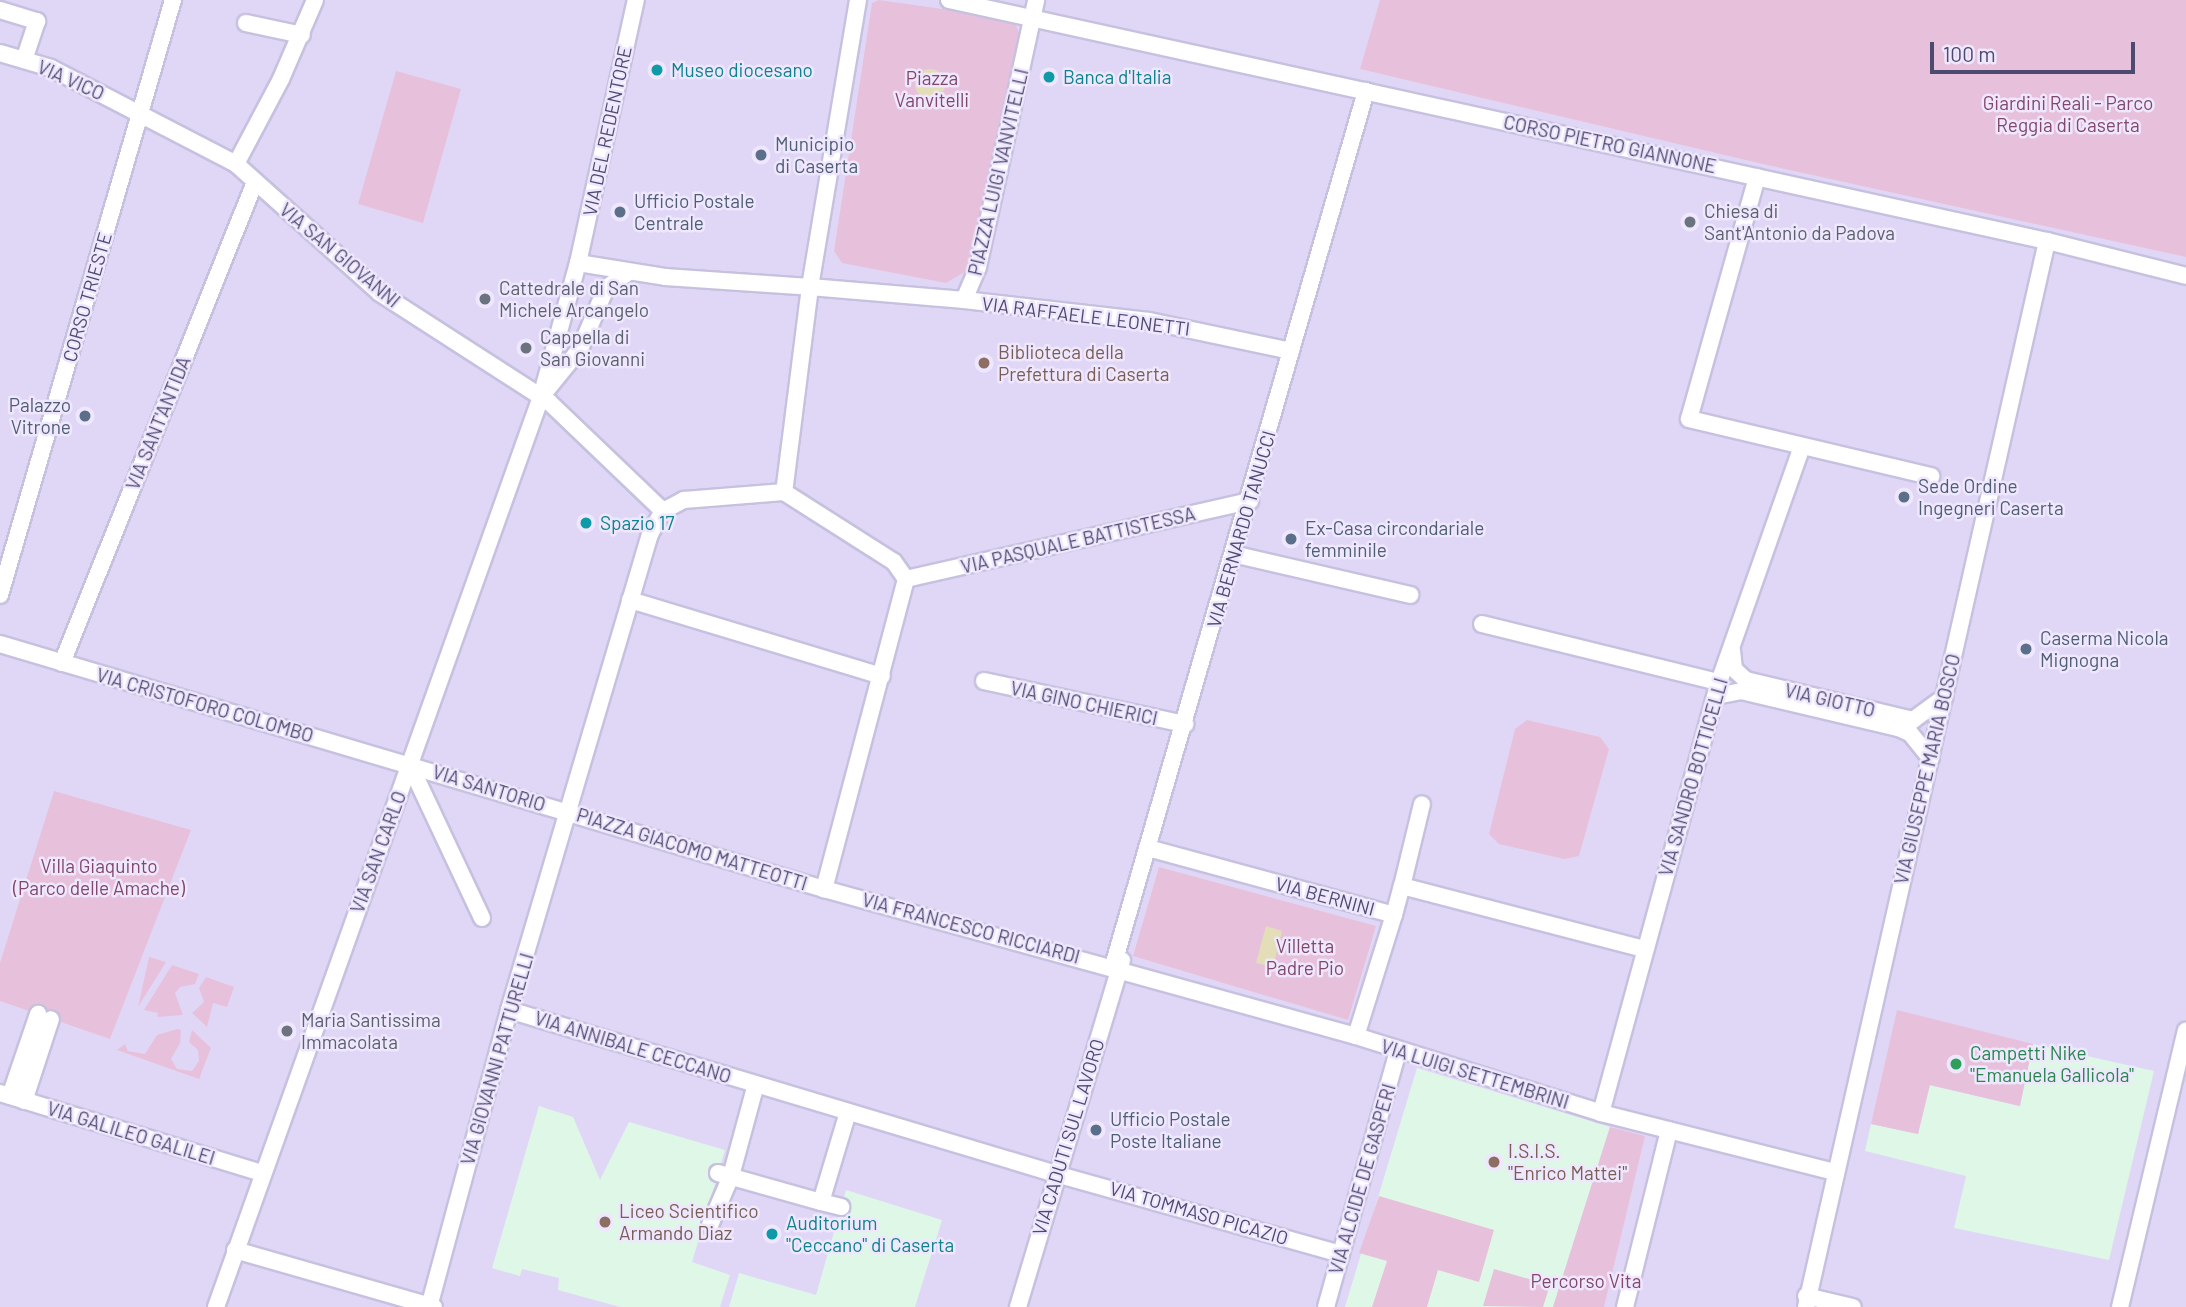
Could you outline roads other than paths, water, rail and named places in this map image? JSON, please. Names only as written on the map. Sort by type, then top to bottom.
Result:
[{"type":"street","name":"CORSO TRIESTE","points":[[0,595],[173,0]]},
{"type":"street","points":[[236,164],[302,34],[315,0]]},
{"type":"street","name":"VIA DEL REDENTORE","points":[[541,397],[578,262],[636,0]]},
{"type":"street","points":[[783,492],[810,287],[858,0]]},
{"type":"street","points":[[949,0],[1032,17]]},
{"type":"street","name":"PIAZZA LUIGI VANVITELLI","points":[[578,262],[622,272],[964,300],[978,267],[1036,0]]},
{"type":"street","points":[[0,10],[37,21],[24,60]]},
{"type":"street","name":"CORSO PIETRO GIANNONE","points":[[1032,17],[2048,241],[2186,276]]},
{"type":"street","points":[[246,23],[302,34]]},
{"type":"street","name":"VIA VICO","points":[[0,52],[24,60],[140,113]]},
{"type":"street","name":"VIA BERNARDO TANUCCI","points":[[1116,967],[1367,91]]},
{"type":"street","name":"VIA SAN GIOVANNI","points":[[140,113],[236,164],[380,293],[541,397],[663,511]]},
{"type":"street","points":[[1757,177],[1689,419],[1931,476]]},
{"type":"street","name":"VIA SANT'ANTIDA","points":[[62,663],[255,182]]},
{"type":"street","name":"VIA GIUSEPPE MARIA BOSCO","points":[[1804,1303],[2048,241]]},
{"type":"street","points":[[541,397],[580,349],[606,288],[622,272]]},
{"type":"street","name":"VIA RAFFAELE LEONETTI","points":[[964,300],[1149,321],[1291,351]]},
{"type":"street","name":"VIA SAN CARLO","points":[[216,1307],[261,1174],[541,397]]},
{"type":"street","name":"VIA SANDRO BOTTICELLI","points":[[1597,1112],[1640,948],[1718,689],[1802,446]]},
{"type":"street","points":[[663,511],[684,500],[783,492],[894,562],[906,579]]},
{"type":"street","name":"VIA PASQUALE BATTISTESSA","points":[[906,579],[1250,501]]},
{"type":"street","name":"PIAZZA GIACOMO MATTEOTTI","points":[[663,511],[650,534],[568,812],[824,889],[906,579]]},
{"type":"street","points":[[1233,554],[1410,595]]},
{"type":"street","points":[[630,600],[882,676]]},
{"type":"street","name":"VIA GIOTTO","points":[[1482,624],[1718,689],[1741,691],[1898,728],[1910,733],[1931,759]]},
{"type":"street","name":"VIA CRISTOFORO COLOMBO","points":[[0,644],[410,765]]},
{"type":"street","name":"VIA GIOTTO","points":[[1731,648],[1734,669],[1746,680],[1913,720],[1945,696]]},
{"type":"street","name":"VIA GINO CHIERICI","points":[[984,681],[1185,724]]},
{"type":"street","points":[[410,765],[482,918]]},
{"type":"street","name":"VIA SANTORIO","points":[[410,765],[568,812]]},
{"type":"street","points":[[1402,886],[1422,804]]},
{"type":"street","name":"VIA GIOVANNI PATTURELLI","points":[[430,1307],[509,1010],[568,812]]},
{"type":"street","name":"VIA BERNINI","points":[[1151,849],[1394,915],[1402,886],[1640,948]]},
{"type":"street","name":"VIA FRANCESCO RICCIARDI","points":[[824,889],[1116,967]]},
{"type":"street","points":[[1356,1036],[1394,915]]},
{"type":"street","name":"VIA LUIGI SETTEMBRINI","points":[[1116,967],[1356,1036],[1597,1112],[1834,1172]]},
{"type":"street","name":"VIA CADUTI SUL LAVORO","points":[[1018,1307],[1116,967]]},
{"type":"street","name":"VIA ANNIBALE CECCANO","points":[[509,1010],[1056,1174]]},
{"type":"street","points":[[12,1097],[45,1016]]},
{"type":"street","points":[[2120,1307],[2186,1031]]},
{"type":"street","name":"VIA ALCIDE DE GASPERI","points":[[1326,1307],[1398,1050]]},
{"type":"street","name":"VIA ANNIBALE CECCANO","points":[[710,1225],[756,1084]]},
{"type":"street","name":"VIA GALILEO GALILEI","points":[[12,1097],[261,1174]]},
{"type":"street","points":[[821,1202],[848,1112]]},
{"type":"street","points":[[1625,1307],[1670,1130]]},
{"type":"street","points":[[725,1174],[841,1207]]},
{"type":"street","name":"VIA TOMMASO PICAZIO","points":[[1056,1174],[1341,1254]]},
{"type":"street","points":[[235,1250],[430,1307]]},
{"type":"street","points":[[1804,1303],[1853,1307]]},
{"type":"place","name":"Museo diocesano","points":[[657,70]]},
{"type":"place","name":"Banca d'Italia","points":[[1049,77]]},
{"type":"place","name":"Municipio di Caserta","points":[[761,155]]},
{"type":"place","name":"Ufficio Postale Centrale","points":[[620,212]]},
{"type":"place","name":"Chiesa di Sant'Antonio da Padova","points":[[1690,222]]},
{"type":"place","name":"Cattedrale di San Michele Arcangelo","points":[[485,299]]},
{"type":"place","name":"Cappella di San Giovanni","points":[[526,348]]},
{"type":"place","name":"Biblioteca della Prefettura di Caserta","points":[[984,363]]},
{"type":"place","name":"Palazzo Vitrone","points":[[85,416]]},
{"type":"place","name":"Sede Ordine Ingegneri Caserta","points":[[1904,497]]},
{"type":"place","name":"Spazio 17","points":[[586,523]]},
{"type":"place","name":"Ex-Casa circondariale femminile","points":[[1291,539]]},
{"type":"place","name":"Caserma Nicola Mignogna","points":[[2026,649]]},
{"type":"place","name":"Maria Santissima Immacolata","points":[[287,1031]]},
{"type":"place","name":"Campetti Nike \"Emanuela Gallicola\"","points":[[1956,1064]]},
{"type":"place","name":"Ufficio Postale Poste Italiane","points":[[1096,1130]]},
{"type":"place","name":"I.S.I.S. \"Enrico Mattei\"","points":[[1494,1162]]},
{"type":"place","name":"Liceo Scientifico Armando Diaz","points":[[605,1222]]},
{"type":"place","name":"Auditorium \"Ceccano\" di Caserta","points":[[772,1234]]},
{"type":"park label","name":"Piazza Vanvitelli","points":[[932,89]]},
{"type":"park label","name":"Giardini Reali - Parco Reggia di Caserta","points":[[2068,114]]},
{"type":"park label","name":"Villa Giaquinto (Parco delle Amache)","points":[[99,877]]},
{"type":"park label","name":"Villetta Padre Pio","points":[[1305,957]]},
{"type":"park label","name":"Percorso Vita","points":[[1586,1281]]}]
